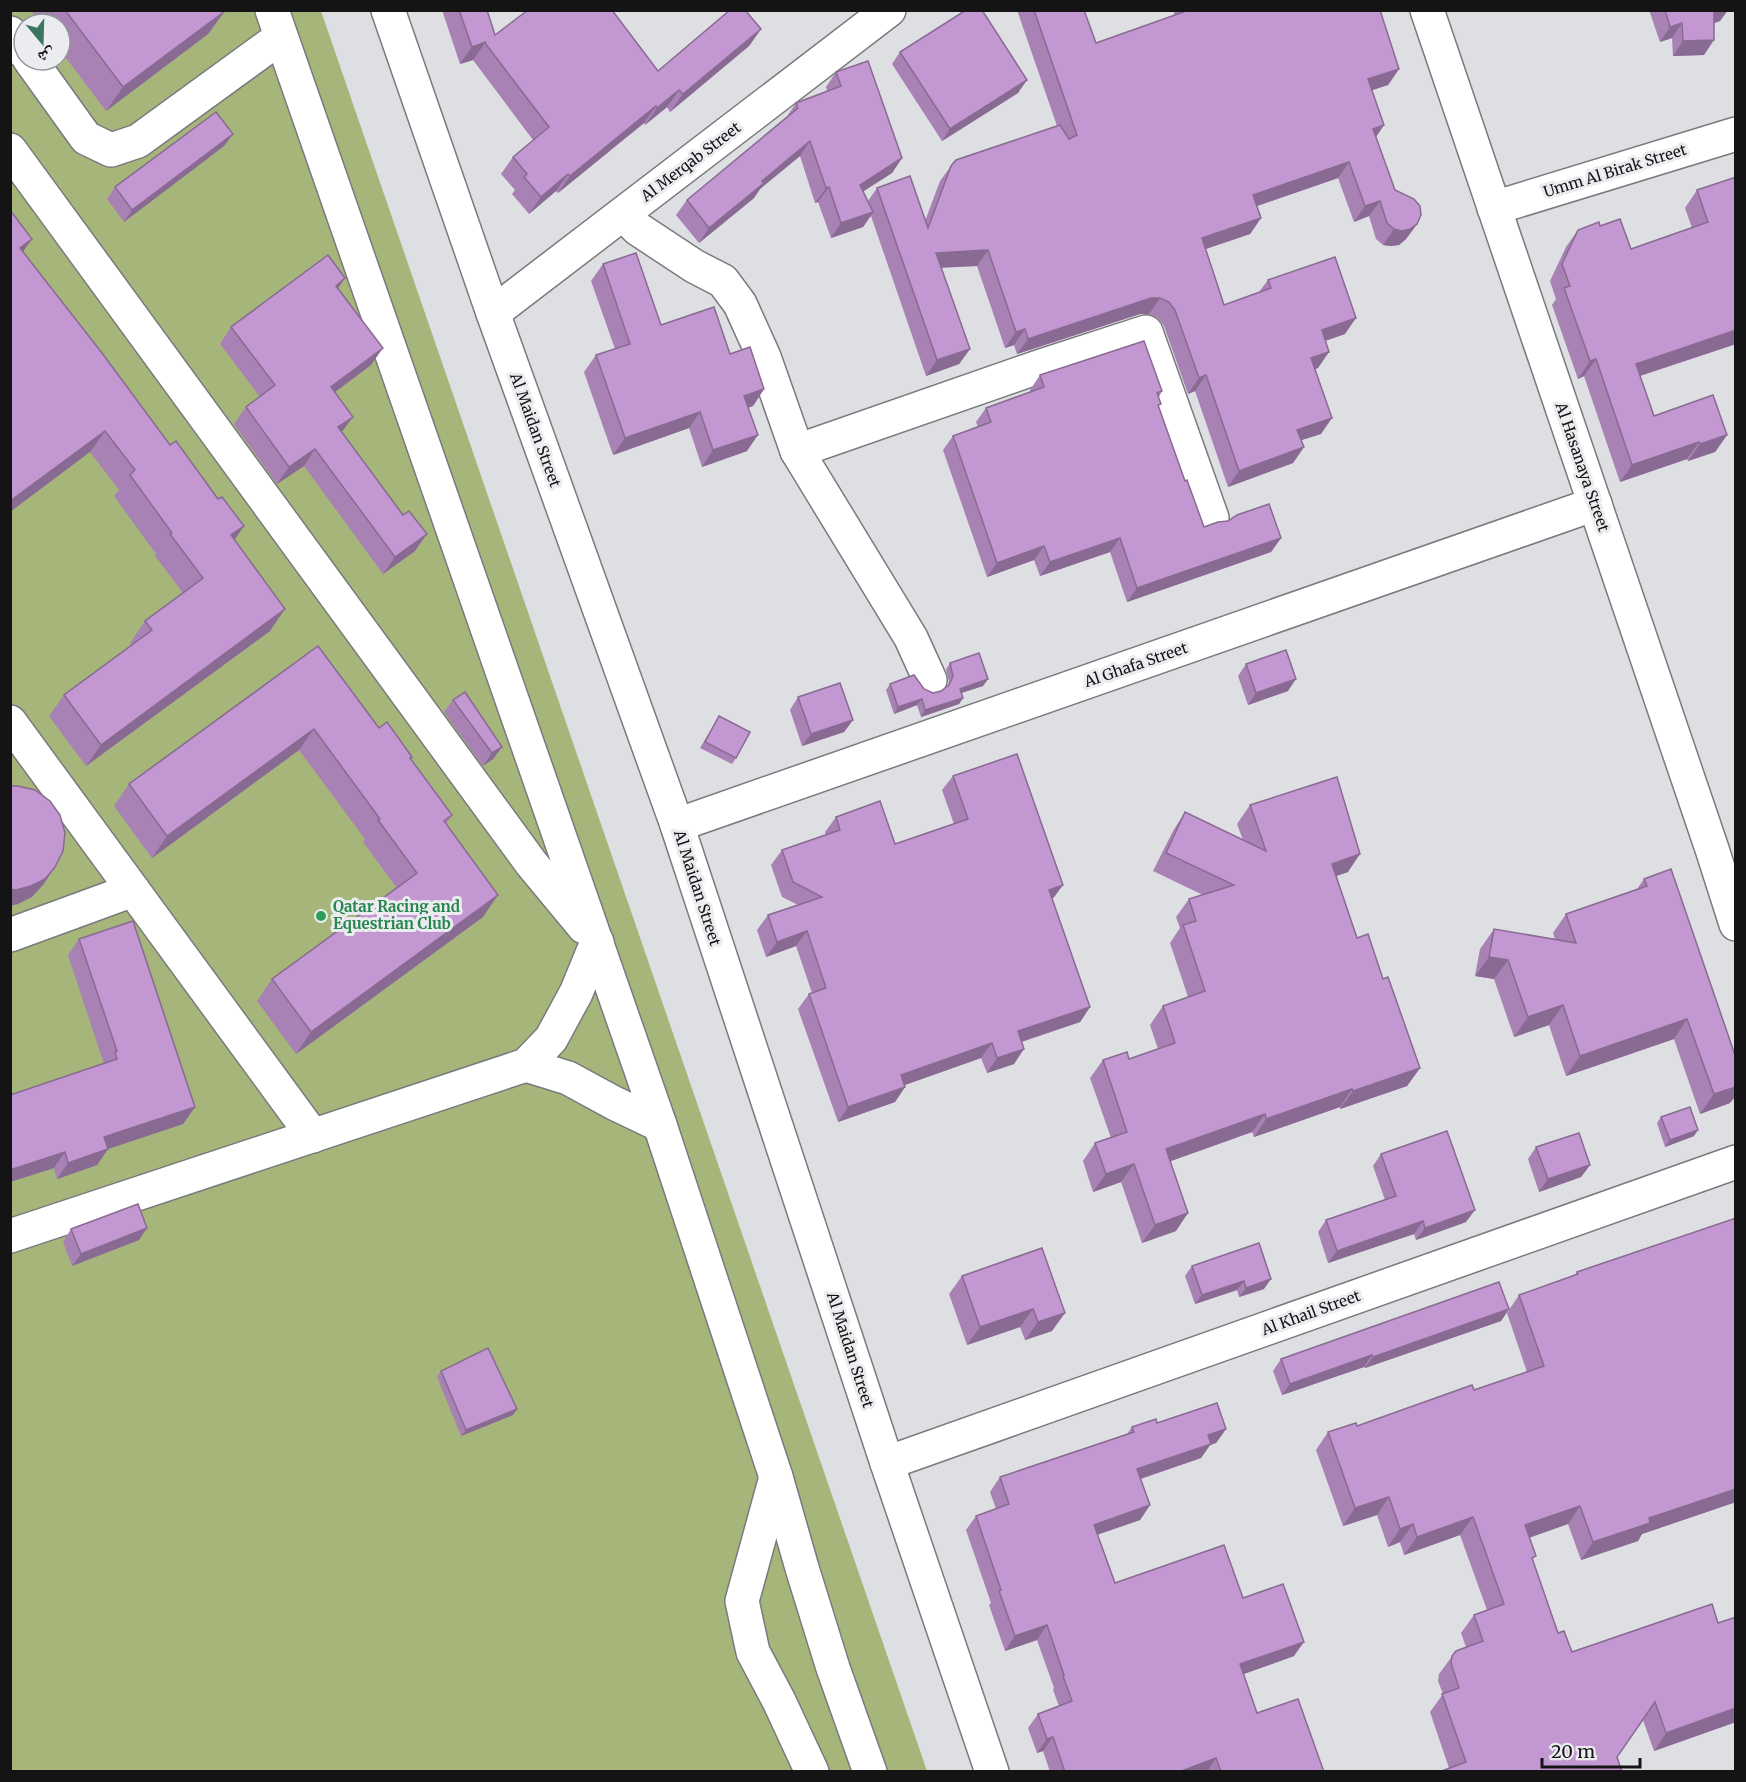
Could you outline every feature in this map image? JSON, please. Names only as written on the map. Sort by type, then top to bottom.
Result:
[{"type":"street","name":"Al Maidan Street","points":[[388,10],[493,313],[676,825],[992,1772]]},
{"type":"street","name":"Al Merqab Street","points":[[493,313],[889,10]]},
{"type":"street","name":"Al Hasanaya Street","points":[[1427,10],[1595,504],[1724,845],[1736,924]]},
{"type":"street","points":[[39,72],[86,138],[111,150],[138,141],[277,24],[660,1125],[776,1477],[833,1668],[870,1772]]},
{"type":"street","name":"Umm Al Birak Street","points":[[1494,208],[1736,134]]},
{"type":"street","points":[[10,150],[531,863],[597,942]]},
{"type":"street","points":[[622,214],[638,229],[694,266],[723,281],[740,304],[764,357],[797,451],[911,638],[941,706]]},
{"type":"street","points":[[797,451],[1146,332],[1212,518]]},
{"type":"street","name":"Al Ghafa Street","points":[[676,825],[941,706],[1595,504]]},
{"type":"street","points":[[10,722],[313,1136]]},
{"type":"street","points":[[10,935],[133,890]]},
{"type":"street","points":[[10,1236],[526,1065],[551,1039],[576,993],[597,942]]},
{"type":"street","points":[[526,1065],[568,1078],[660,1125]]},
{"type":"street","name":"Al Khail Street","points":[[887,1463],[1736,1162]]},
{"type":"street","points":[[776,1477],[742,1601],[753,1652],[812,1772]]},
{"type":"green space","name":"Qatar Racing and Equestrian Club","points":[[11,11],[321,11],[927,1771],[11,1772]]},
{"type":"building","points":[[65,10],[225,10],[123,87],[72,19],[72,12]]},
{"type":"building","points":[[459,10],[487,10],[495,35],[528,10],[612,10],[658,71],[730,10],[745,10],[761,29],[683,94],[679,90],[657,108],[656,106],[541,197],[524,177],[527,174],[513,157],[549,127],[486,42],[472,47]]},
{"type":"building","points":[[966,10],[982,10],[1027,80],[950,129],[900,52]]},
{"type":"building","points":[[1034,10],[1084,10],[1096,43],[1189,10],[1380,10],[1399,69],[1368,79],[1384,125],[1373,129],[1395,190],[1414,199],[1420,206],[1421,215],[1417,224],[1402,231],[1394,229],[1387,223],[1380,201],[1365,206],[1349,162],[1253,195],[1261,218],[1202,238],[1224,305],[1271,288],[1268,280],[1335,257],[1356,318],[1322,330],[1329,352],[1311,358],[1332,418],[1297,430],[1304,447],[1239,471],[1206,375],[1199,378],[1175,310],[1169,302],[1160,298],[1151,298],[1028,339],[1025,329],[1016,332],[988,250],[936,253],[970,349],[937,360],[877,188],[910,176],[928,228],[951,166],[956,160],[1060,125],[1069,139],[1077,135]]},
{"type":"building","points":[[1665,10],[1718,10],[1714,12],[1714,40],[1683,41],[1682,23],[1670,27]]},
{"type":"building","points":[[868,61],[902,158],[860,185],[873,212],[841,223],[810,141],[762,181],[764,183],[709,228],[687,200],[798,108],[796,103],[841,86],[836,72]]},
{"type":"building","points":[[216,112],[233,134],[132,210],[115,187]]},
{"type":"building","points":[[1736,177],[1736,330],[1636,364],[1654,416],[1713,395],[1727,435],[1632,465],[1596,359],[1590,361],[1564,288],[1570,286],[1562,264],[1578,230],[1599,222],[1600,226],[1620,219],[1631,249],[1708,222],[1697,190]]},
{"type":"building","points":[[10,210],[32,239],[20,248],[170,445],[176,441],[218,499],[222,497],[244,526],[231,535],[285,609],[101,745],[64,695],[152,630],[145,621],[203,578],[130,475],[135,470],[105,431],[10,501]]},
{"type":"building","points":[[636,253],[661,325],[714,307],[730,354],[750,347],[764,389],[744,396],[758,435],[713,450],[700,412],[625,438],[596,355],[630,344],[603,264]]},
{"type":"building","points":[[328,255],[345,278],[336,286],[383,348],[331,387],[353,417],[338,427],[403,515],[409,511],[427,534],[395,557],[315,449],[289,467],[246,407],[275,385],[231,327]]},
{"type":"building","points":[[1144,341],[1162,391],[1157,393],[1161,404],[1158,405],[1204,527],[1228,521],[1237,515],[1269,504],[1281,538],[1137,588],[1120,538],[1050,562],[1044,546],[997,563],[953,436],[991,422],[986,408],[1044,387],[1040,375]]},
{"type":"building","points":[[318,646],[379,728],[387,722],[452,815],[444,821],[498,895],[311,1032],[272,979],[417,873],[314,729],[167,836],[129,784]]},
{"type":"building","points":[[1286,650],[1296,679],[1256,693],[1246,664]]},
{"type":"building","points":[[979,653],[988,679],[960,689],[963,698],[925,710],[922,699],[898,707],[890,684],[914,675],[924,689],[933,693],[941,691],[949,685],[953,676],[950,663]]},
{"type":"building","points":[[840,683],[853,720],[811,734],[798,697]]},
{"type":"building","points":[[465,692],[502,747],[492,753],[453,700]]},
{"type":"building","points":[[719,716],[750,732],[736,758],[705,742]]},
{"type":"building","points":[[1017,754],[1063,885],[1049,890],[1090,1007],[1018,1031],[1024,1049],[997,1058],[992,1043],[901,1075],[905,1087],[848,1107],[809,994],[826,988],[807,931],[777,942],[768,915],[822,897],[793,882],[782,850],[840,830],[836,817],[880,801],[895,844],[968,819],[953,776]]},
{"type":"building","points":[[1337,777],[1360,854],[1332,864],[1357,938],[1368,934],[1383,979],[1388,977],[1420,1068],[1266,1119],[1265,1114],[1166,1149],[1188,1213],[1155,1225],[1134,1164],[1106,1174],[1095,1143],[1127,1132],[1103,1060],[1127,1052],[1129,1059],[1175,1043],[1163,1006],[1205,991],[1183,925],[1196,921],[1189,899],[1234,885],[1166,853],[1185,812],[1266,851],[1250,805]]},
{"type":"building","points":[[10,786],[35,790],[50,801],[60,815],[65,833],[63,851],[55,867],[45,879],[16,890],[10,889]]},
{"type":"building","points":[[1671,869],[1736,1058],[1736,1087],[1714,1094],[1687,1019],[1580,1056],[1563,1005],[1528,1017],[1508,960],[1489,957],[1494,929],[1576,943],[1566,914],[1647,886],[1644,879]]},
{"type":"building","points":[[133,921],[195,1107],[104,1137],[108,1149],[68,1163],[65,1152],[10,1170],[10,1095],[117,1059],[115,1052],[117,1051],[79,939]]},
{"type":"building","points":[[1690,1107],[1698,1130],[1670,1140],[1661,1117]]},
{"type":"building","points":[[1447,1131],[1475,1210],[1425,1228],[1423,1221],[1337,1251],[1326,1220],[1396,1196],[1381,1154]]},
{"type":"building","points":[[1579,1133],[1590,1165],[1548,1179],[1536,1147]]},
{"type":"building","points":[[138,1204],[147,1228],[81,1254],[71,1229]]},
{"type":"building","points":[[1736,1218],[1736,1489],[1649,1518],[1650,1523],[1593,1542],[1580,1506],[1525,1525],[1536,1556],[1532,1558],[1558,1633],[1564,1631],[1572,1652],[1712,1604],[1718,1623],[1736,1617],[1736,1708],[1666,1733],[1655,1702],[1617,1757],[1622,1772],[1439,1772],[1466,1762],[1442,1694],[1459,1688],[1451,1663],[1452,1656],[1456,1651],[1483,1641],[1474,1615],[1504,1604],[1473,1517],[1417,1537],[1413,1524],[1400,1529],[1389,1497],[1355,1508],[1328,1432],[1356,1423],[1357,1426],[1472,1385],[1474,1390],[1544,1366],[1519,1295],[1578,1274],[1577,1272]]},
{"type":"building","points":[[1259,1243],[1271,1279],[1246,1288],[1244,1281],[1202,1295],[1192,1266]]},
{"type":"building","points":[[1042,1248],[1065,1313],[1038,1322],[1033,1309],[980,1327],[962,1276]]},
{"type":"building","points":[[1499,1282],[1509,1309],[1290,1384],[1281,1359]]},
{"type":"building","points":[[488,1348],[517,1409],[466,1430],[441,1371]]},
{"type":"building","points":[[1217,1403],[1226,1429],[1208,1435],[1211,1444],[1137,1469],[1150,1505],[1094,1525],[1115,1583],[1224,1545],[1243,1598],[1283,1584],[1304,1642],[1240,1664],[1257,1713],[1298,1699],[1324,1772],[1221,1772],[1216,1758],[1179,1772],[1065,1772],[1053,1737],[1047,1739],[1038,1714],[1072,1701],[1047,1625],[1015,1636],[976,1516],[1009,1504],[1000,1477],[1134,1432],[1132,1427],[1156,1419],[1157,1423]]},
{"type":"place","name":"Qatar Racing and Equestrian Club","points":[[321,916]]}]
